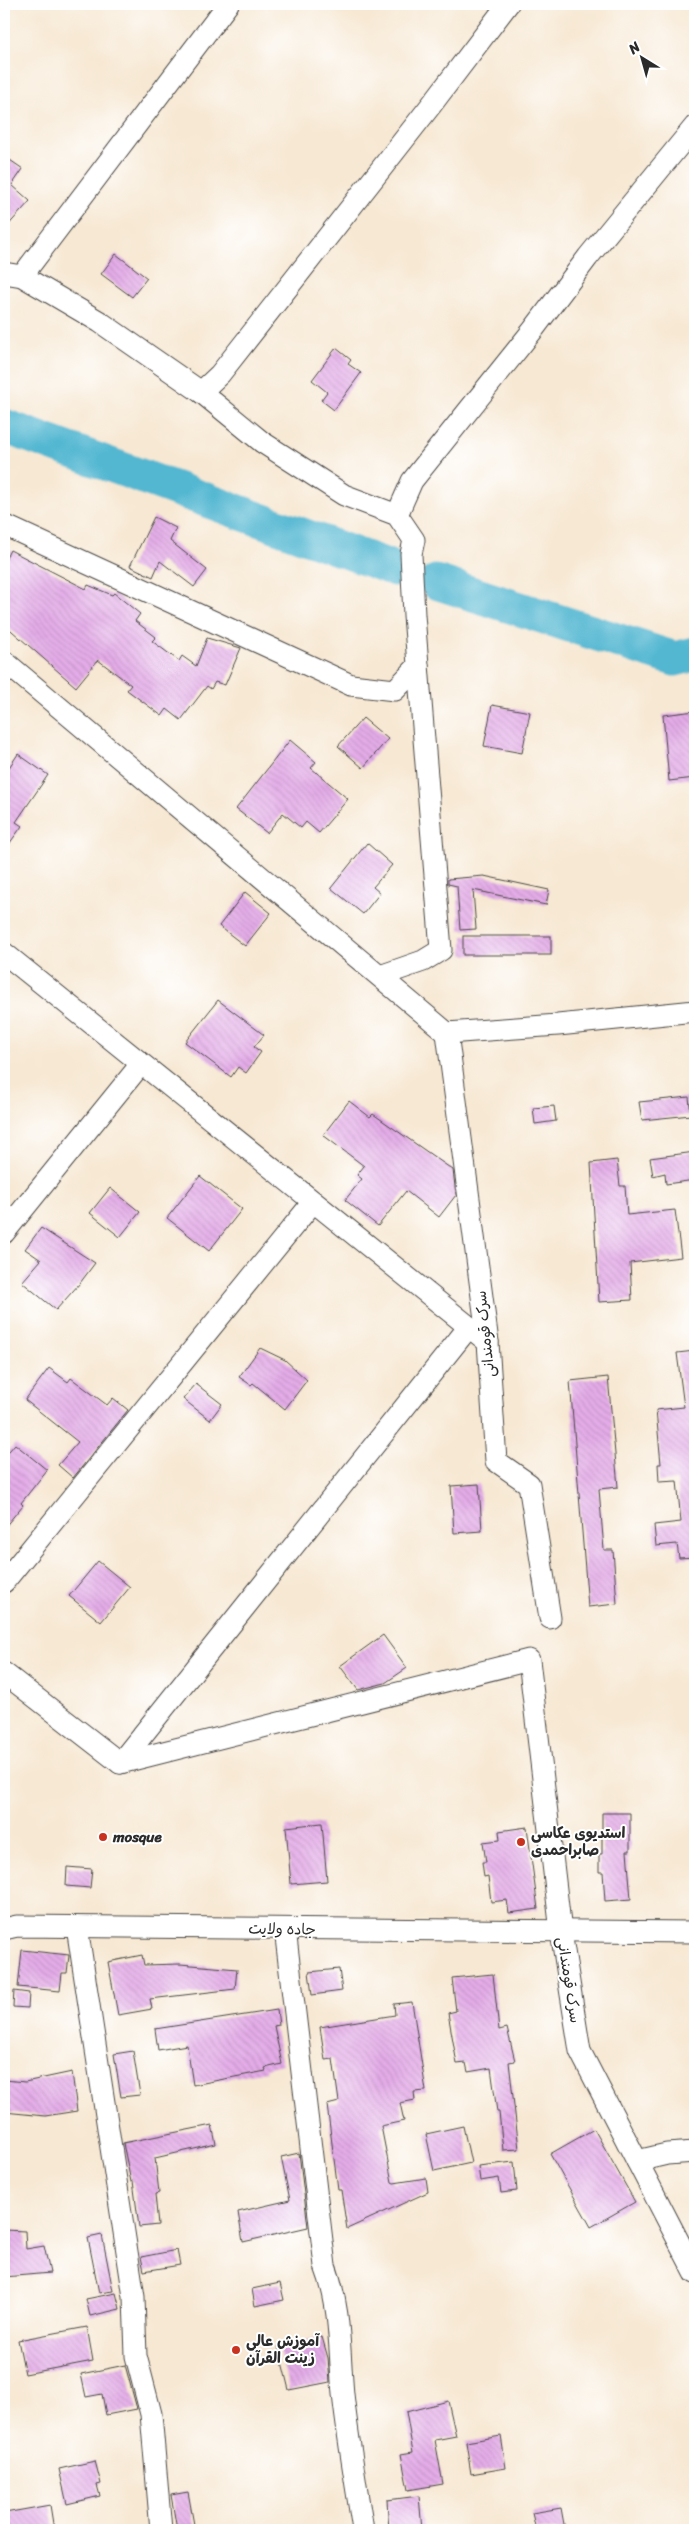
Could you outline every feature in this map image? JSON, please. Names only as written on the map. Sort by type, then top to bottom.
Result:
[{"type":"street","points":[[228,4],[13,275],[100,322],[201,392],[262,442],[344,495],[397,515],[414,540],[411,554],[418,666],[441,950],[423,961],[380,976]]},
{"type":"street","points":[[201,392],[226,366],[508,4]]},
{"type":"street","points":[[397,515],[412,481],[533,330],[588,257],[695,126]]},
{"type":"street","points":[[4,526],[351,685],[395,690],[418,666]]},
{"type":"street","points":[[4,661],[447,1033],[695,1012]]},
{"type":"street","points":[[4,953],[468,1328],[488,1342]]},
{"type":"street","name":"سرک قومندانی","points":[[447,1033],[488,1342],[496,1461],[528,1484],[550,1618]]},
{"type":"street","points":[[4,1233],[141,1064]]},
{"type":"street","points":[[4,1582],[313,1202]]},
{"type":"street","points":[[4,1673],[120,1764],[468,1328]]},
{"type":"street","name":"سرک قومندانی","points":[[120,1764],[529,1660],[561,1932],[580,2051],[695,2273]]},
{"type":"street","name":"جاده ولایت","points":[[4,1929],[17,1926],[695,1932]]},
{"type":"street","points":[[77,1927],[134,2297],[136,2356],[151,2414],[160,2530]]},
{"type":"street","points":[[285,1929],[325,2266],[332,2284],[340,2334],[343,2393],[363,2530]]},
{"type":"street","points":[[637,2161],[667,2154],[695,2152]]},
{"type":"building","points":[[4,156],[23,169],[12,185],[30,201],[4,230]]},
{"type":"building","points":[[116,254],[147,278],[132,297],[101,274]]},
{"type":"building","points":[[336,348],[351,360],[348,364],[361,373],[334,410],[321,400],[327,392],[312,380]]},
{"type":"building","points":[[154,517],[176,528],[170,541],[207,570],[194,587],[160,561],[153,577],[130,566]]},
{"type":"building","points":[[10,550],[86,589],[88,585],[112,595],[114,593],[140,614],[135,621],[156,637],[152,641],[179,661],[182,656],[196,666],[207,638],[241,648],[225,685],[215,682],[211,689],[207,686],[181,720],[167,709],[162,716],[127,690],[131,685],[98,660],[76,687],[4,624],[4,562]]},
{"type":"building","points":[[492,705],[530,712],[522,753],[484,746]]},
{"type":"building","points":[[695,711],[695,778],[669,781],[663,715]]},
{"type":"building","points":[[363,718],[388,739],[363,768],[338,746]]},
{"type":"building","points":[[290,740],[316,762],[311,768],[348,799],[319,833],[306,822],[301,828],[283,813],[267,833],[236,809]]},
{"type":"building","points":[[18,754],[48,775],[16,822],[22,826],[4,851],[4,775]]},
{"type":"building","points":[[367,843],[392,865],[373,887],[380,893],[363,914],[331,888]]},
{"type":"building","points":[[484,876],[549,890],[546,905],[473,890],[476,929],[460,930],[457,886],[448,884],[448,879]]},
{"type":"building","points":[[245,892],[271,913],[245,946],[219,926]]},
{"type":"building","points":[[463,936],[551,936],[551,955],[463,955]]},
{"type":"building","points":[[218,1000],[264,1035],[254,1047],[261,1052],[246,1073],[238,1067],[231,1077],[185,1042]]},
{"type":"building","points":[[689,1097],[691,1115],[642,1120],[639,1102]]},
{"type":"building","points":[[349,1101],[370,1117],[373,1114],[453,1170],[456,1195],[439,1217],[406,1191],[378,1226],[345,1200],[362,1179],[357,1175],[364,1166],[323,1135]]},
{"type":"building","points":[[554,1106],[556,1121],[535,1124],[533,1108]]},
{"type":"building","points":[[695,1152],[695,1180],[666,1184],[665,1173],[653,1176],[650,1158]]},
{"type":"building","points":[[617,1160],[620,1186],[625,1186],[627,1215],[675,1210],[681,1257],[630,1263],[632,1300],[599,1302],[591,1163]]},
{"type":"building","points":[[200,1176],[242,1209],[209,1251],[167,1218]]},
{"type":"building","points":[[110,1188],[140,1212],[120,1237],[90,1213]]},
{"type":"building","points":[[41,1228],[95,1263],[56,1310],[22,1282],[41,1260],[25,1249]]},
{"type":"building","points":[[260,1348],[285,1360],[307,1380],[285,1409],[253,1383],[251,1385],[239,1377]]},
{"type":"building","points":[[695,1351],[695,1557],[679,1558],[677,1544],[656,1546],[654,1525],[681,1522],[677,1481],[659,1482],[658,1464],[661,1464],[656,1410],[684,1407],[677,1353]]},
{"type":"building","points":[[49,1368],[68,1382],[71,1378],[107,1405],[113,1398],[128,1410],[73,1478],[58,1465],[78,1442],[25,1400]]},
{"type":"building","points":[[608,1377],[618,1487],[599,1489],[604,1550],[613,1550],[617,1604],[588,1607],[570,1381]]},
{"type":"building","points":[[196,1384],[222,1404],[210,1420],[183,1399]]},
{"type":"building","points":[[15,1444],[47,1470],[21,1503],[23,1505],[4,1528],[4,1457]]},
{"type":"building","points":[[479,1484],[482,1531],[454,1533],[451,1486]]},
{"type":"building","points":[[98,1561],[130,1587],[101,1622],[69,1596]]},
{"type":"building","points":[[383,1635],[407,1668],[385,1683],[358,1690],[340,1666]]},
{"type":"building","points":[[602,1813],[630,1813],[630,1851],[627,1851],[631,1899],[605,1901],[603,1872],[599,1872],[599,1854],[602,1854]]},
{"type":"building","points":[[322,1823],[327,1881],[291,1884],[286,1827]]},
{"type":"building","points":[[527,1827],[538,1909],[509,1913],[507,1900],[491,1902],[488,1876],[484,1877],[482,1862],[486,1862],[483,1842],[500,1840],[499,1831]]},
{"type":"building","points":[[67,1867],[92,1869],[90,1888],[66,1886]]},
{"type":"building","points":[[22,1950],[69,1955],[67,1973],[62,1973],[60,1991],[18,1987]]},
{"type":"building","points":[[142,1955],[144,1965],[180,1964],[237,1969],[235,1989],[150,1999],[152,2009],[118,2015],[108,1962]]},
{"type":"building","points":[[339,1969],[342,1991],[312,1995],[309,1972]]},
{"type":"building","points":[[493,1974],[499,2030],[507,2028],[515,2061],[509,2062],[519,2149],[503,2150],[499,2112],[497,2112],[491,2068],[468,2072],[466,2063],[457,2064],[448,2013],[456,2011],[452,1978]]},
{"type":"building","points":[[14,1991],[29,1993],[28,2008],[13,2007]]},
{"type":"building","points":[[412,2002],[426,2091],[414,2092],[415,2100],[400,2103],[404,2121],[381,2126],[392,2182],[426,2178],[428,2192],[347,2229],[341,2190],[338,2190],[327,2105],[339,2102],[333,2059],[325,2060],[320,2027],[395,2015],[394,2004]]},
{"type":"building","points":[[277,2010],[279,2025],[274,2026],[282,2064],[265,2068],[266,2071],[193,2085],[187,2045],[158,2050],[155,2029]]},
{"type":"building","points":[[133,2051],[140,2095],[121,2097],[114,2054]]},
{"type":"building","points":[[72,2072],[77,2111],[45,2116],[4,2112],[4,2080],[25,2082]]},
{"type":"building","points":[[212,2125],[216,2144],[155,2158],[159,2193],[155,2194],[158,2225],[139,2227],[133,2181],[131,2182],[123,2143]]},
{"type":"building","points":[[463,2126],[471,2163],[434,2171],[426,2134]]},
{"type":"building","points":[[594,2129],[635,2202],[591,2227],[550,2154]]},
{"type":"building","points":[[299,2153],[308,2227],[243,2242],[238,2212],[290,2200],[281,2157]]},
{"type":"building","points":[[514,2162],[517,2191],[501,2193],[499,2178],[480,2181],[478,2166]]},
{"type":"building","points":[[4,2230],[25,2231],[26,2249],[44,2246],[50,2273],[4,2277]]},
{"type":"building","points":[[102,2235],[113,2291],[99,2293],[88,2238]]},
{"type":"building","points":[[177,2250],[180,2265],[144,2271],[141,2257]]},
{"type":"building","points":[[280,2283],[284,2300],[255,2306],[252,2289]]},
{"type":"building","points":[[116,2293],[120,2309],[90,2316],[86,2299]]},
{"type":"building","points":[[87,2327],[93,2361],[25,2374],[18,2340]]},
{"type":"building","points":[[322,2337],[328,2358],[330,2382],[289,2390],[278,2346]]},
{"type":"building","points":[[125,2365],[137,2409],[106,2415],[102,2394],[86,2397],[81,2374]]},
{"type":"building","points":[[448,2401],[456,2436],[435,2440],[443,2484],[408,2490],[401,2454],[413,2452],[406,2412]]},
{"type":"building","points":[[501,2436],[506,2468],[471,2474],[466,2442]]},
{"type":"building","points":[[95,2461],[101,2484],[97,2485],[100,2496],[67,2504],[59,2469]]},
{"type":"building","points":[[188,2492],[195,2530],[177,2530],[171,2495]]},
{"type":"building","points":[[419,2496],[422,2530],[389,2530],[387,2500]]},
{"type":"building","points":[[50,2505],[54,2530],[8,2530],[5,2513]]},
{"type":"building","points":[[561,2508],[565,2530],[536,2530],[532,2513]]},
{"type":"waterway","points":[[4,426],[395,569]]},
{"type":"waterway","points":[[436,582],[675,659],[695,654]]},
{"type":"place","name":"mosque","points":[[103,1837]]},
{"type":"place","name":"استدیوی عکاسی صابراحمدی","points":[[521,1842]]},
{"type":"place","name":"آموزش عالی زینت القرآن","points":[[236,2350]]}]
